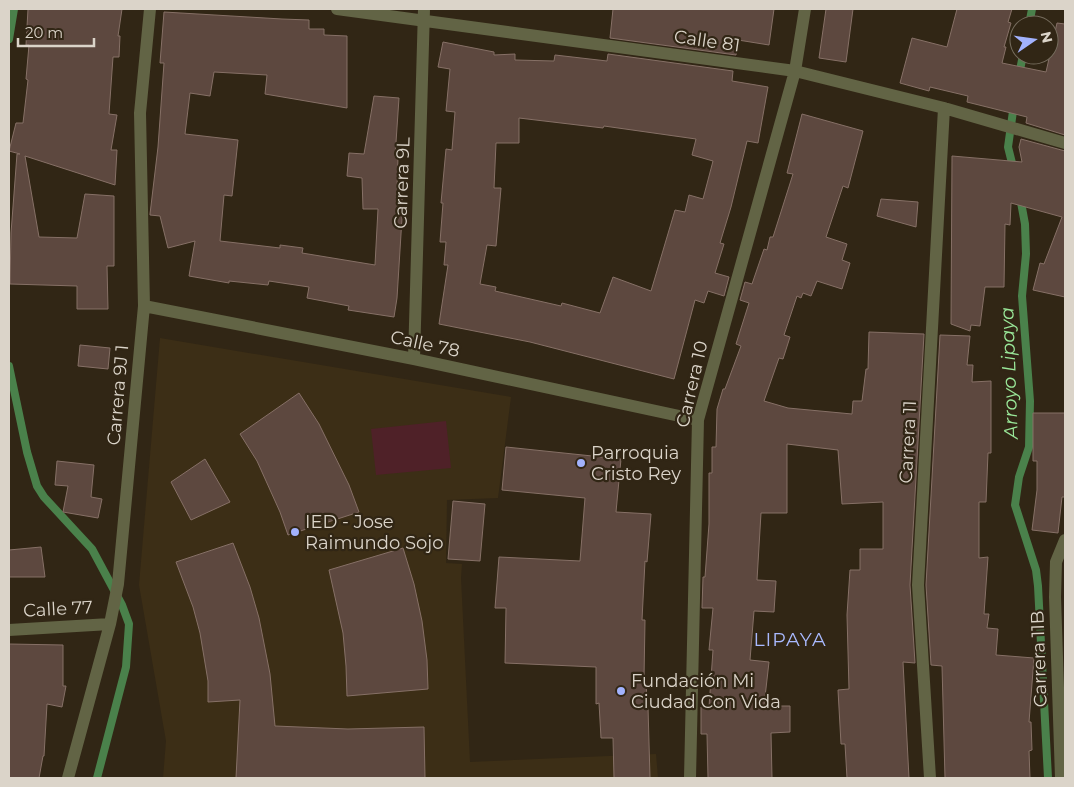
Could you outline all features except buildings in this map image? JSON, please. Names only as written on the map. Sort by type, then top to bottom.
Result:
[{"type":"street","name":"Carrera 9J 1","points":[[68,778],[110,624],[118,584],[144,306],[140,113],[150,9]]},
{"type":"street","name":"Calle 81","points":[[337,9],[424,14],[795,71],[944,108],[1065,143]]},
{"type":"street","name":"Carrera 10","points":[[690,778],[698,420],[795,71],[806,9]]},
{"type":"street","name":"Carrera 9L","points":[[414,359],[424,14]]},
{"type":"street","name":"Carrera 11","points":[[930,778],[918,585],[944,108]]},
{"type":"street","name":"Calle 78","points":[[144,306],[414,359],[698,420]]},
{"type":"street","name":"Carrera 11B","points":[[1061,778],[1055,597],[1056,562],[1065,540]]},
{"type":"street","name":"Calle 77","points":[[9,630],[110,624]]},
{"type":"shaded area","name":"IED - Jose Raimundo Sojo","points":[[160,338],[511,397],[498,498],[447,500],[446,563],[462,564],[461,578],[470,762],[656,754],[658,778],[163,778],[166,741],[139,585]]},
{"type":"shaded area","points":[[446,421],[451,468],[376,475],[371,429]]},
{"type":"waterway","points":[[9,39],[14,9]]},
{"type":"waterway","name":"Arroyo Lipaya","points":[[1031,15],[1032,9]]},
{"type":"waterway","name":"Arroyo Lipaya","points":[[1019,75],[1021,65]]},
{"type":"waterway","name":"Arroyo Lipaya","points":[[1014,104],[1008,147],[1014,171]]},
{"type":"waterway","name":"Arroyo Lipaya","points":[[1020,197],[1025,224],[1026,254],[1022,296],[1030,401],[1029,447],[1019,477],[1015,505],[1036,570],[1038,586],[1048,778]]},
{"type":"waterway","points":[[9,366],[27,452],[37,486],[44,497],[92,549],[122,605],[129,624],[126,667],[97,778]]},
{"type":"place","name":"Parroquia Cristo Rey","points":[[581,463]]},
{"type":"place","name":"IED - Jose Raimundo Sojo","points":[[295,532]]},
{"type":"place","name":"Fundación Mi Ciudad Con Vida","points":[[621,691]]},
{"type":"district","name":"LIPAYA","points":[[790,639]]}]
